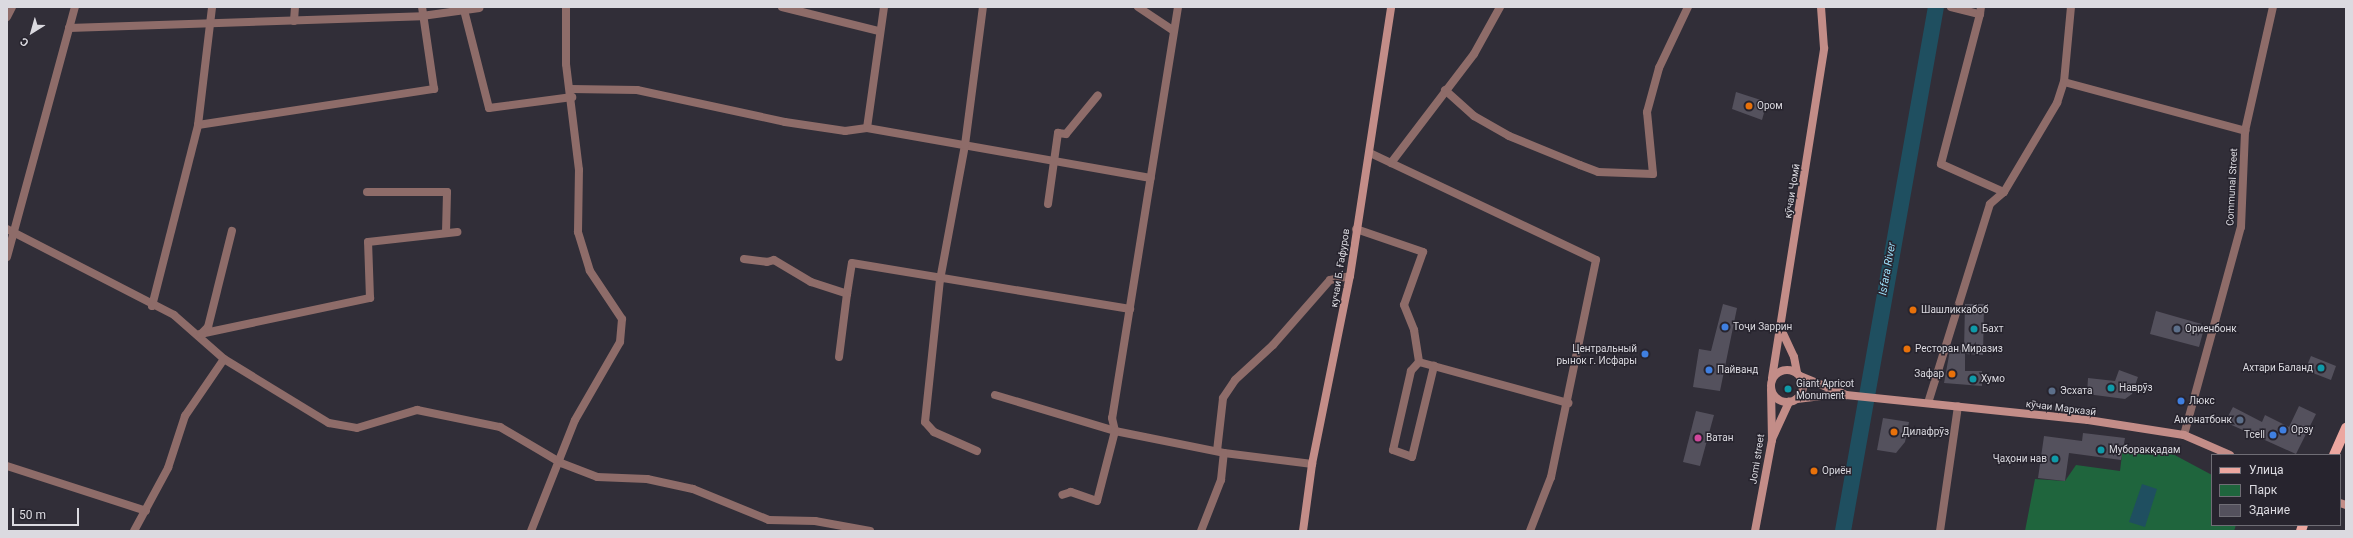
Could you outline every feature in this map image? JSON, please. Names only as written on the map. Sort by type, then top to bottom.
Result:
[{"type":"main road","name":"кучаи Б. Ғафуров","points":[[1303,531],[1312,464],[1350,276],[1356,229],[1370,153],[1391,7]]},
{"type":"main road","name":"кӯчаи Ҷомӣ","points":[[1772,378],[1824,48],[1821,7]]},
{"type":"main road","points":[[1772,440],[1793,401],[1803,391],[1794,357],[1780,326]]},
{"type":"main road","points":[[1786,369],[1842,394],[1793,401],[1780,401],[1771,390],[1772,378],[1786,369]]},
{"type":"main road","name":"Jomi street","points":[[1755,531],[1772,440],[1771,390]]},
{"type":"main road","name":"кӯчаи Марказӣ","points":[[1842,394],[1886,400],[1958,406],[2184,435],[2228,454]]},
{"type":"main road","points":[[2334,454],[2346,428]]},
{"type":"street","points":[[7,257],[75,7]]},
{"type":"street","points":[[152,306],[198,125],[212,7]]},
{"type":"street","points":[[294,21],[295,7]]},
{"type":"street","points":[[198,125],[434,90],[422,16],[422,7]]},
{"type":"street","points":[[531,531],[561,463],[575,420],[620,342],[622,319],[590,271],[578,232],[579,170],[572,93],[566,64],[566,7]]},
{"type":"street","points":[[782,7],[879,31]]},
{"type":"street","points":[[867,128],[879,31],[884,7]]},
{"type":"street","points":[[977,451],[934,432],[925,422],[940,280],[965,145],[983,7]]},
{"type":"street","points":[[1138,7],[1174,31]]},
{"type":"street","points":[[1062,495],[1071,492],[1097,502],[1115,431],[1112,418],[1178,7]]},
{"type":"street","points":[[1391,163],[1445,90],[1474,54],[1500,7]]},
{"type":"street","points":[[1445,90],[1474,116],[1509,136],[1580,165],[1598,172],[1653,174],[1647,112],[1659,68],[1688,7]]},
{"type":"street","points":[[1951,7],[1970,11],[1981,10],[1941,164],[2004,192]]},
{"type":"street","points":[[1928,403],[1990,204],[2004,192],[2057,102],[2064,82],[2071,7]]},
{"type":"street","name":"Communal Street","points":[[2184,435],[2241,228],[2245,130],[2273,7]]},
{"type":"street","points":[[69,28],[210,22],[294,21],[422,16],[479,8]]},
{"type":"street","points":[[464,10],[489,108],[572,93],[636,90],[785,122],[845,131],[867,128],[1151,178]]},
{"type":"street","points":[[2064,82],[2245,130]]},
{"type":"street","points":[[1048,204],[1058,132],[1066,134],[1098,95]]},
{"type":"street","points":[[1370,153],[1596,260],[1568,403],[1551,477],[1530,531]]},
{"type":"street","points":[[367,192],[447,192],[446,233]]},
{"type":"street","points":[[7,229],[152,306],[174,315],[200,334],[224,359],[329,422],[357,428],[417,410],[500,427],[561,463],[597,477],[647,479],[693,489],[769,520],[815,521],[870,531]]},
{"type":"street","points":[[1356,229],[1423,252],[1404,305],[1414,330],[1419,362],[1412,372],[1393,450],[1412,457],[1434,366]]},
{"type":"street","points":[[200,334],[208,327],[232,231]]},
{"type":"street","points":[[200,334],[370,298],[368,242],[456,232]]},
{"type":"street","points":[[744,259],[767,262],[774,260],[811,282],[847,294]]},
{"type":"street","points":[[839,357],[852,263],[940,280],[1130,309]]},
{"type":"street","points":[[1201,531],[1221,480],[1223,398],[1236,380],[1273,345],[1330,280],[1350,276]]},
{"type":"street","points":[[134,531],[168,468],[185,416],[224,359]]},
{"type":"street","points":[[1419,362],[1568,403]]},
{"type":"street","points":[[994,395],[1115,431],[1221,452],[1312,464]]},
{"type":"street","points":[[1940,531],[1958,406]]},
{"type":"street","points":[[7,466],[146,511]]},
{"type":"green space","points":[[2123,446],[2169,452],[2211,474],[2211,526],[2236,526],[2234,531],[2025,531],[2035,479],[2065,481],[2076,465],[2120,471]]},
{"type":"water","points":[[2142,484],[2157,489],[2145,527],[2129,522]]},
{"type":"building","name":"Ором","points":[[1736,92],[1767,102],[1762,120],[1732,109]]},
{"type":"building","points":[[1723,304],[1737,308],[1720,391],[1693,387],[1699,349],[1711,351]]},
{"type":"building","points":[[1965,304],[1984,304],[1983,355],[1965,354],[1965,371],[1982,371],[1982,386],[1944,383],[1950,350],[1964,350]]},
{"type":"building","name":"Ориенбонк","points":[[2156,311],[2205,325],[2199,347],[2150,334]]},
{"type":"building","name":"Ахтари Баланд","points":[[2311,356],[2336,366],[2331,380],[2305,370]]},
{"type":"building","name":"Наврӯз","points":[[2119,370],[2138,377],[2132,394],[2125,399],[2087,394],[2088,378],[2115,381]]},
{"type":"building","name":"Орзу","points":[[2299,406],[2316,414],[2296,454],[2225,422],[2233,407],[2262,422],[2265,415],[2289,427]]},
{"type":"building","name":"Ватан","points":[[1696,411],[1714,415],[1700,466],[1683,462]]},
{"type":"building","name":"Дилафрӯз","points":[[1883,418],[1909,422],[1905,442],[1896,453],[1877,450]]},
{"type":"building","points":[[2083,433],[2125,438],[2121,460],[2069,453],[2065,481],[2038,478],[2044,436],[2082,441]]},
{"type":"waterway","name":"Isfara River","points":[[1843,531],[1936,7]]},
{"type":"place","name":"Ором","points":[[1749,106]]},
{"type":"place","name":"Шашликкабоб","points":[[1913,310]]},
{"type":"place","name":"Тоҷи Заррин","points":[[1725,327]]},
{"type":"place","name":"Бахт","points":[[1974,329]]},
{"type":"place","name":"Ориенбонк","points":[[2177,329]]},
{"type":"place","name":"Ресторан Миразиз","points":[[1907,349]]},
{"type":"place","name":"Центральный рынок г. Исфары","points":[[1645,354]]},
{"type":"place","name":"Ахтари Баланд","points":[[2321,368]]},
{"type":"place","name":"Пайванд","points":[[1709,370]]},
{"type":"place","name":"Зафар","points":[[1952,374]]},
{"type":"place","name":"Хумо","points":[[1973,379]]},
{"type":"place","name":"Наврӯз","points":[[2111,388]]},
{"type":"place","name":"Giant Apricot Monument","points":[[1788,389]]},
{"type":"place","name":"Эсхата","points":[[2052,391]]},
{"type":"place","name":"Люкс","points":[[2181,401]]},
{"type":"place","name":"Амонатбонк","points":[[2240,420]]},
{"type":"place","name":"Орзу","points":[[2283,430]]},
{"type":"place","name":"Дилафрӯз","points":[[1894,432]]},
{"type":"place","name":"Tcell","points":[[2273,435]]},
{"type":"place","name":"Ватан","points":[[1698,438]]},
{"type":"place","name":"Муборакқадам","points":[[2101,450]]},
{"type":"place","name":"Ҷаҳони нав","points":[[2055,459]]},
{"type":"place","name":"Ориён","points":[[1814,471]]}]
